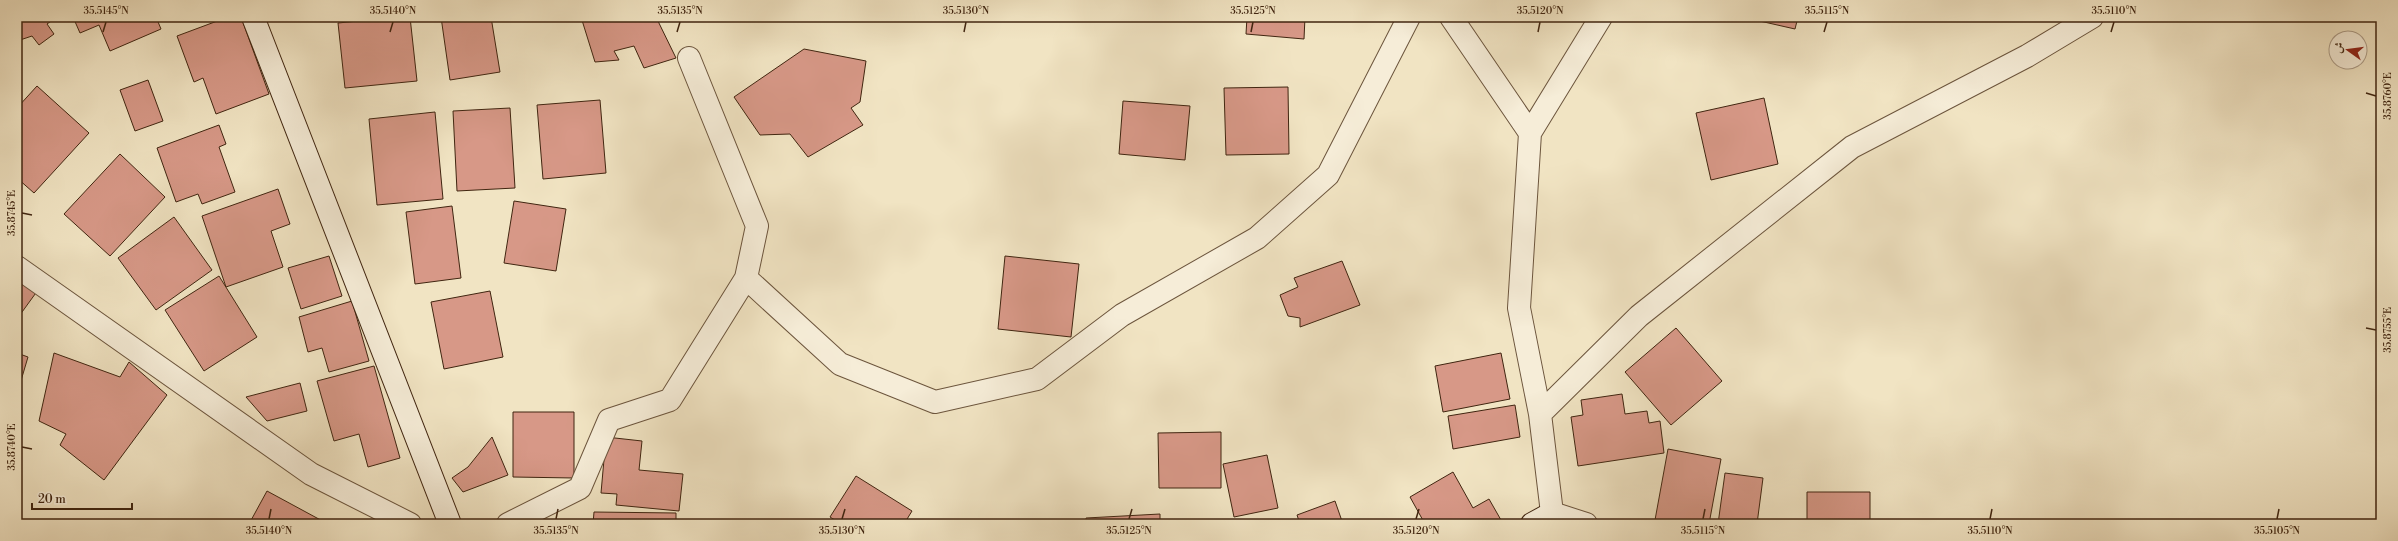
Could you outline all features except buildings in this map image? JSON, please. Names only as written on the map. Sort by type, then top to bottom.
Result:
[{"type":"street","points":[[253,17],[450,524]]},
{"type":"street","points":[[746,278],[840,364],[935,402],[1037,379],[1122,315],[1257,238],[1328,175],[1409,17]]},
{"type":"street","points":[[1451,17],[1530,133]]},
{"type":"street","points":[[1552,513],[1540,414],[1519,308],[1530,133],[1601,17]]},
{"type":"street","points":[[1540,414],[1639,316],[1852,147],[2027,56],[2092,17]]},
{"type":"street","points":[[508,524],[580,488],[609,420],[670,400],[746,278],[757,226],[689,58]]},
{"type":"street","points":[[17,267],[311,474],[410,524]]},
{"type":"street","points":[[1532,524],[1552,513],[1586,524]]}]
